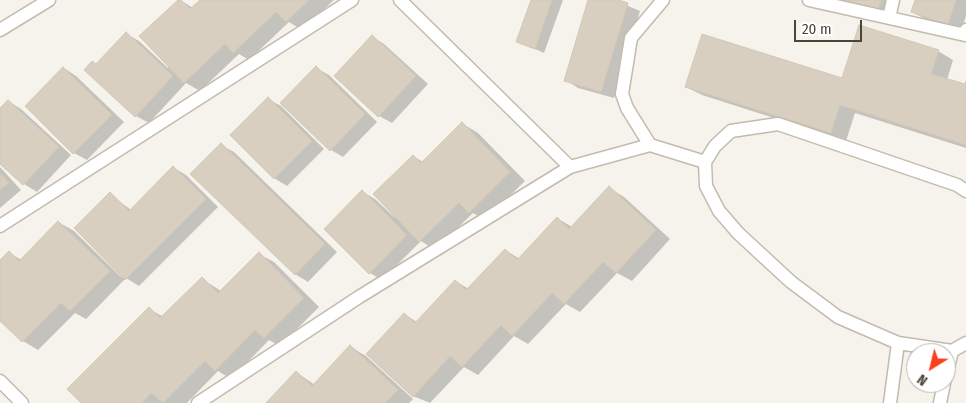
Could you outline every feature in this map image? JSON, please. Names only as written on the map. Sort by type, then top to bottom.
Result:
[{"type":"lane","points":[[0,30],[49,0]]},
{"type":"lane","points":[[0,226],[352,0]]},
{"type":"lane","points":[[400,0],[570,167]]},
{"type":"lane","points":[[650,145],[627,108],[622,94],[631,38],[663,0]]},
{"type":"lane","points":[[809,0],[965,35],[966,30]]},
{"type":"lane","points":[[889,18],[893,0]]},
{"type":"lane","points":[[906,344],[898,343],[838,317],[791,282],[738,233],[719,211],[706,186],[705,162],[715,146],[731,131],[778,124],[958,185],[966,191]]},
{"type":"lane","points":[[198,403],[359,297],[570,167],[650,145],[705,162]]},
{"type":"lane","points":[[890,403],[898,343]]},
{"type":"lane","points":[[0,381],[22,403]]},
{"type":"building","points":[[178,0],[181,0],[190,9],[200,0],[309,0],[286,22],[276,12],[233,53],[225,44],[184,83],[139,36]]},
{"type":"building","points":[[531,0],[552,0],[535,49],[516,42]]},
{"type":"building","points":[[588,0],[619,0],[628,3],[601,92],[564,81]]},
{"type":"building","points":[[842,0],[881,0],[878,10]]},
{"type":"building","points":[[915,0],[956,0],[948,25],[911,12]]},
{"type":"building","points":[[859,25],[939,50],[931,74],[965,84],[966,81],[966,145],[840,105],[831,133],[685,87],[702,34],[842,78]]},
{"type":"building","points":[[126,32],[173,76],[135,117],[84,70],[92,61],[96,64]]},
{"type":"building","points":[[372,35],[416,76],[378,117],[334,76]]},
{"type":"building","points":[[316,66],[365,114],[330,151],[280,103]]},
{"type":"building","points":[[63,67],[112,115],[73,154],[25,106]]},
{"type":"building","points":[[268,97],[312,141],[274,179],[230,135]]},
{"type":"building","points":[[8,100],[59,147],[23,185],[0,164],[0,108]]},
{"type":"building","points":[[462,122],[510,172],[469,213],[459,203],[419,242],[373,194],[413,155],[421,163]]},
{"type":"building","points":[[221,143],[325,244],[295,275],[190,174]]},
{"type":"building","points":[[173,166],[206,199],[125,280],[74,228],[110,192],[129,211]]},
{"type":"building","points":[[0,173],[9,183],[0,190]]},
{"type":"building","points":[[609,186],[656,230],[616,273],[603,262],[564,304],[552,293],[512,336],[501,325],[462,367],[450,356],[413,397],[366,354],[404,313],[415,323],[455,280],[466,290],[505,249],[517,260],[557,217],[569,229]]},
{"type":"building","points":[[362,190],[407,235],[369,274],[324,229]]},
{"type":"building","points":[[58,221],[110,271],[70,311],[61,303],[22,342],[0,321],[0,260],[9,251],[19,261]]},
{"type":"building","points":[[259,252],[304,298],[264,338],[255,330],[215,371],[205,361],[163,403],[151,393],[142,403],[81,403],[67,389],[149,307],[160,318],[202,277],[218,293]]},
{"type":"building","points":[[350,345],[398,390],[385,403],[266,403],[296,371],[312,386]]}]
